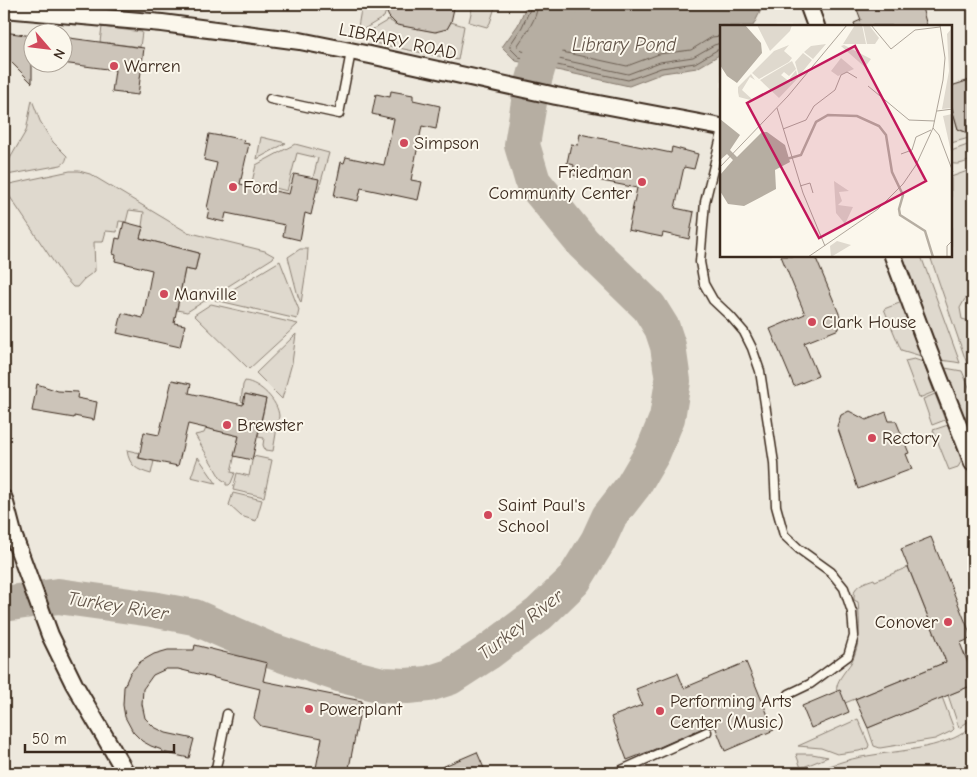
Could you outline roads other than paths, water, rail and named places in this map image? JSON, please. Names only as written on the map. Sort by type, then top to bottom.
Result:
[{"type":"street","points":[[808,4],[816,25]]},
{"type":"street","name":"LIBRARY ROAD","points":[[4,9],[162,23],[300,42],[556,96],[720,127]]},
{"type":"street","points":[[894,258],[973,463]]},
{"type":"street","points":[[4,500],[14,537],[50,635],[74,684],[126,773]]},
{"type":"lane","points":[[270,99],[338,114],[351,52]]},
{"type":"lane","points":[[720,141],[705,202],[700,262],[704,284],[713,300],[731,316],[744,332],[760,371],[774,463],[776,506],[784,535],[799,549],[831,572],[844,588],[852,612],[854,636],[848,656],[810,684],[790,694]]},
{"type":"lane","points":[[214,773],[227,714]]},
{"type":"lane","points":[[615,773],[707,732]]},
{"type":"water","name":"Library Pond","points":[[527,4],[764,4],[754,25],[720,25],[720,55],[697,68],[663,73],[629,86],[516,61],[502,47],[518,25]]},
{"type":"waterway","name":"Turkey River","points":[[4,604],[58,596],[194,617],[269,650],[342,675],[382,685],[407,686],[428,684],[450,677],[487,653],[539,614],[574,580],[598,541],[609,517],[633,486],[653,452],[667,418],[673,381],[668,346],[662,328],[649,307],[583,243],[533,182],[522,145],[531,90],[561,4]]},
{"type":"place","name":"Warren","points":[[114,66]]},
{"type":"place","name":"Simpson","points":[[404,143]]},
{"type":"place","name":"Friedman Community Center","points":[[642,182]]},
{"type":"place","name":"Ford","points":[[233,187]]},
{"type":"place","name":"Manville","points":[[164,294]]},
{"type":"place","name":"Clark House","points":[[812,322]]},
{"type":"place","name":"Brewster","points":[[227,425]]},
{"type":"place","name":"Rectory","points":[[872,438]]},
{"type":"place","name":"Saint Paul's School","points":[[488,515]]},
{"type":"place","name":"Conover","points":[[948,622]]},
{"type":"place","name":"Powerplant","points":[[309,709]]},
{"type":"place","name":"Performing Arts Center (Music)","points":[[660,711]]}]
